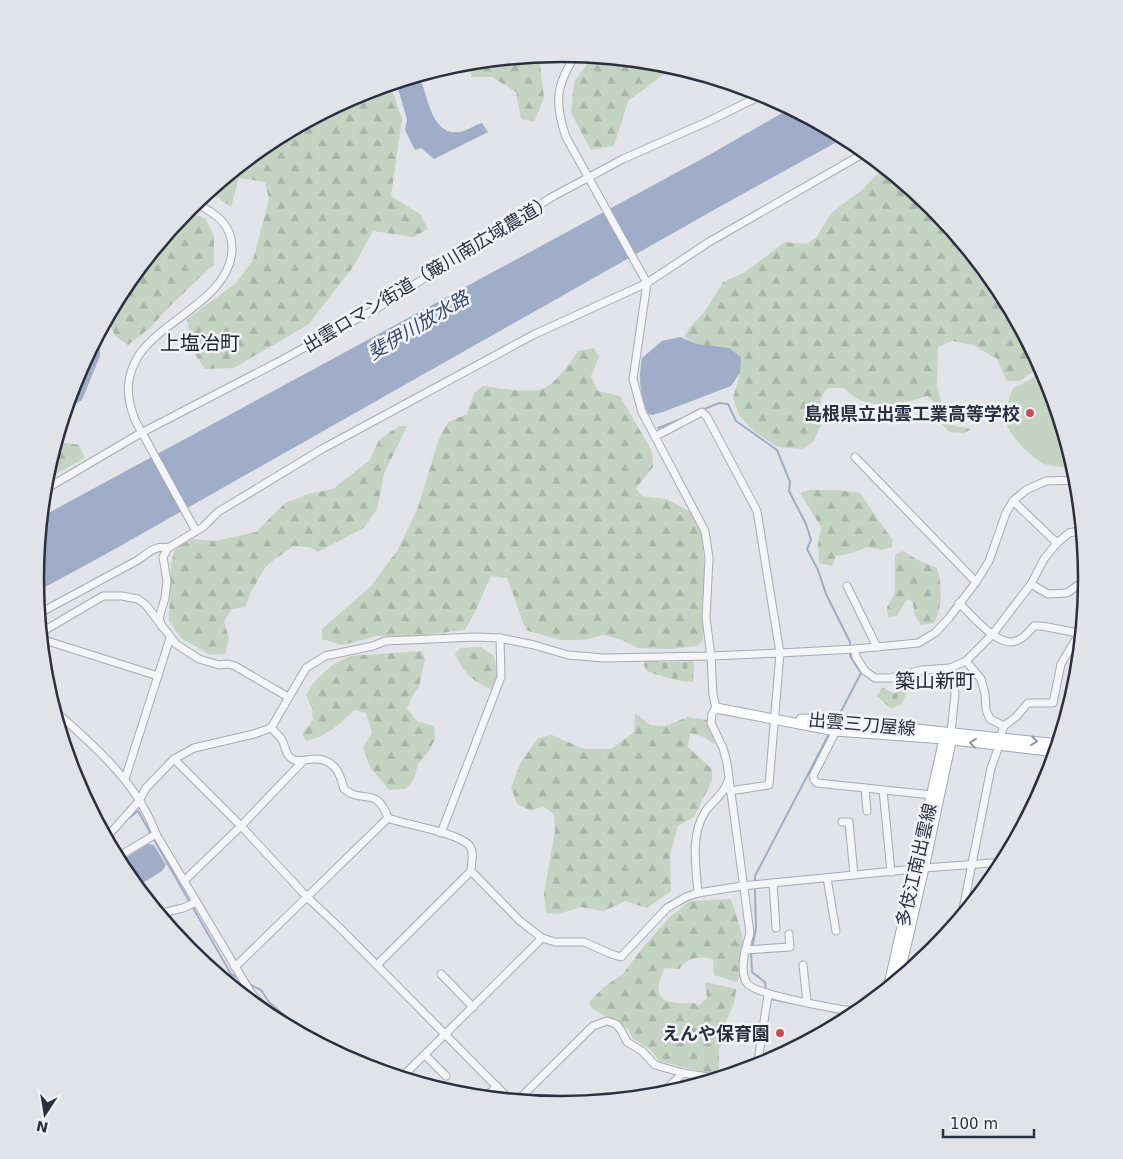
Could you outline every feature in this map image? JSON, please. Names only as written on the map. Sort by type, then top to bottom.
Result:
[{"type":"main road","name":"出雲三刀屋線","points":[[716,708],[836,731],[949,737]]},
{"type":"main road","name":"出雲三刀屋線","points":[[774,718],[841,721],[949,737]]},
{"type":"main road","points":[[949,737],[1053,744]]},
{"type":"main road","name":"多伎江南出雲線","points":[[891,979],[920,869],[932,795],[949,737]]},
{"type":"main road","name":"多伎江南出雲線","points":[[900,972],[949,737]]},
{"type":"main road","points":[[1000,741],[1050,751]]},
{"type":"street","points":[[571,62],[560,83],[558,101],[560,120],[566,137],[647,283],[633,379],[642,412],[704,530],[709,558],[706,618],[711,656],[713,696],[716,708],[712,714],[712,724],[723,748],[727,763],[742,886],[750,933],[743,960],[746,982],[752,989],[768,995],[847,1010]]},
{"type":"street","name":"出雲ロマン街道（簸川南広域農道）","points":[[53,485],[141,433],[280,361],[379,306],[552,197],[623,159],[754,99]]},
{"type":"street","points":[[162,627],[159,618],[165,598],[167,582],[163,557],[168,548],[203,527],[218,512],[331,444],[533,335],[647,283],[709,242],[859,156]]},
{"type":"street","points":[[196,531],[141,433],[130,407],[128,381],[139,355],[151,341],[212,291],[224,276],[231,262],[232,247],[230,234],[225,223],[216,214],[202,207]]},
{"type":"street","points":[[656,436],[702,412],[708,417],[757,511],[780,653],[769,785],[730,791]]},
{"type":"street","points":[[855,457],[976,582]]},
{"type":"street","points":[[110,833],[139,801],[146,788],[174,759],[194,748],[254,734],[271,728],[306,668],[325,656],[384,642],[476,637],[500,638],[568,654],[604,658],[780,653],[855,649],[918,642],[936,633],[976,582],[989,561],[1006,512],[1013,501],[1026,490],[1046,481],[1069,480]]},
{"type":"street","points":[[1013,501],[1056,543]]},
{"type":"street","points":[[855,649],[856,657],[865,671],[875,678],[890,678],[922,670],[950,668],[966,661],[992,635],[1032,584],[1044,559],[1056,543],[1069,534],[1077,532]]},
{"type":"street","points":[[45,610],[130,564],[153,549],[160,546],[168,548]]},
{"type":"street","points":[[1032,584],[1048,594],[1067,593],[1079,585]]},
{"type":"street","points":[[846,586],[876,647]]},
{"type":"street","points":[[46,629],[103,596],[122,596],[138,599],[146,604],[176,644],[199,659],[235,666],[288,697]]},
{"type":"street","points":[[959,604],[998,640],[1014,642],[1022,638],[1034,626],[1076,633]]},
{"type":"street","points":[[125,779],[170,638]]},
{"type":"street","points":[[441,833],[501,677],[500,638]]},
{"type":"street","points":[[47,641],[158,676]]},
{"type":"street","points":[[964,905],[992,768],[1004,726],[1016,717],[1028,703],[1053,702],[1061,664],[1075,642]]},
{"type":"street","points":[[966,661],[981,679],[985,694],[986,710],[990,719],[1004,726]]},
{"type":"street","points":[[949,737],[954,694],[950,668]]},
{"type":"street","points":[[62,717],[95,746],[125,779],[152,822],[156,834],[235,967],[244,989]]},
{"type":"street","points":[[841,721],[813,776],[817,783],[932,795]]},
{"type":"street","points":[[271,728],[282,740],[286,752],[293,760],[325,760],[334,765],[341,776],[344,789],[350,794],[374,797],[383,804],[388,818]]},
{"type":"street","points":[[174,759],[241,826],[307,897],[504,1094]]},
{"type":"street","points":[[184,881],[241,826],[303,761]]},
{"type":"street","points":[[698,893],[695,843],[701,820],[705,811],[726,789],[729,781]]},
{"type":"street","points":[[865,788],[867,811]]},
{"type":"street","points":[[882,790],[891,872]]},
{"type":"street","points":[[377,965],[471,871],[472,852],[470,846],[458,838],[388,818]]},
{"type":"street","points":[[235,967],[388,818]]},
{"type":"street","points":[[842,822],[849,822],[854,875]]},
{"type":"street","points":[[123,854],[156,834]]},
{"type":"street","points":[[471,871],[520,921],[542,938],[555,942],[584,942],[620,957],[667,908],[698,893],[742,886],[995,863]]},
{"type":"street","points":[[827,878],[836,931]]},
{"type":"street","points":[[773,883],[776,928]]},
{"type":"street","points":[[165,913],[196,902]]},
{"type":"street","points":[[745,950],[790,947],[789,934]]},
{"type":"street","points":[[406,1073],[542,938]]},
{"type":"street","points":[[804,965],[807,1002]]},
{"type":"street","points":[[440,974],[473,1007]]},
{"type":"street","points":[[759,1058],[768,995]]},
{"type":"street","points":[[523,1096],[593,1026],[607,1021],[616,1024],[627,1042],[642,1051],[655,1065],[683,1073],[706,1077]]},
{"type":"street","points":[[425,1055],[446,1076]]},
{"type":"street","points":[[669,1086],[683,1073]]},
{"type":"street","points":[[674,1081],[677,1084]]},
{"type":"street","points":[[491,1092],[497,1086]]},
{"type":"green space","points":[[540,63],[544,98],[534,122],[521,119],[516,92],[492,77],[471,77],[471,70],[494,66]]},
{"type":"green space","points":[[588,63],[629,66],[666,73],[628,101],[614,146],[591,150],[571,113],[574,82]]},
{"type":"green space","points":[[392,90],[402,119],[391,196],[420,214],[428,229],[413,237],[373,231],[353,267],[309,324],[234,368],[205,369],[194,353],[187,319],[236,283],[253,260],[269,199],[265,182],[239,178],[231,207],[215,195],[246,169],[303,131],[363,101]]},
{"type":"green space","points":[[880,171],[928,213],[951,238],[992,292],[1010,321],[1035,370],[1019,381],[1007,381],[997,359],[973,345],[952,341],[938,347],[937,386],[947,424],[971,429],[964,433],[949,432],[941,423],[935,403],[927,396],[902,403],[885,405],[868,403],[858,399],[844,388],[828,388],[821,397],[821,425],[813,442],[802,449],[778,447],[756,433],[740,417],[733,398],[740,373],[729,348],[697,344],[684,337],[691,326],[706,310],[723,282],[745,272],[785,242],[806,244],[816,238],[831,213],[863,189]]},
{"type":"green space","points":[[194,214],[205,218],[214,236],[214,264],[150,328],[128,345],[115,336],[110,326],[151,264]]},
{"type":"green space","points":[[594,348],[599,357],[591,376],[598,391],[620,396],[652,451],[653,467],[636,488],[642,496],[666,499],[691,512],[702,531],[705,581],[703,640],[697,646],[670,649],[638,648],[622,640],[603,635],[584,640],[560,640],[528,631],[524,625],[507,578],[491,576],[465,630],[415,636],[377,636],[342,645],[322,639],[322,629],[371,586],[397,551],[417,510],[439,439],[448,422],[467,414],[474,393],[483,386],[515,390],[533,390],[546,387],[564,371],[578,351]]},
{"type":"green space","name":"島根県立出雲工業高等学校","points":[[1037,375],[1052,413],[1067,468],[1048,465],[1036,459],[1017,441],[1008,427],[1006,418],[1009,400],[1013,388]]},
{"type":"green space","points":[[399,426],[407,426],[384,474],[377,509],[364,528],[318,552],[310,547],[293,546],[266,566],[245,607],[232,609],[224,622],[229,638],[225,654],[210,655],[181,638],[169,621],[171,565],[175,548],[193,539],[215,541],[256,532],[285,503],[308,494],[333,489],[370,460],[379,440]]},
{"type":"green space","points":[[62,442],[79,445],[85,458],[55,475]]},
{"type":"green space","points":[[810,490],[839,490],[860,493],[893,541],[892,547],[882,550],[867,547],[852,553],[836,556],[832,566],[819,563],[818,545],[821,527],[800,493]]},
{"type":"green space","points":[[903,551],[937,568],[941,596],[939,610],[934,623],[921,625],[914,614],[913,602],[907,599],[897,616],[888,617],[887,607],[895,594],[895,555]]},
{"type":"green space","points":[[481,647],[494,656],[498,677],[496,687],[490,689],[469,675],[455,654],[460,648]]},
{"type":"green space","points":[[422,651],[425,659],[419,687],[411,698],[407,709],[417,721],[434,726],[435,739],[429,751],[418,764],[414,779],[406,789],[389,790],[370,767],[363,747],[372,733],[366,713],[354,710],[332,729],[306,741],[302,734],[313,720],[312,708],[306,695],[314,682],[332,665],[350,656]]},
{"type":"green space","points":[[645,661],[692,661],[694,665],[693,682],[681,681],[647,671],[644,665]]},
{"type":"green space","points":[[923,673],[924,676],[911,682],[902,704],[891,709],[877,696],[882,687],[895,694],[902,679]]},
{"type":"green space","points":[[635,713],[650,725],[665,726],[688,717],[707,720],[716,741],[714,744],[704,737],[690,733],[688,747],[712,769],[712,781],[694,817],[678,826],[670,855],[671,891],[647,908],[625,901],[604,911],[580,907],[559,914],[546,913],[544,893],[555,831],[554,814],[543,806],[531,811],[517,804],[511,787],[521,762],[538,738],[552,735],[584,749],[611,749],[634,732]]},
{"type":"green space","points":[[731,899],[744,945],[740,958],[742,970],[737,982],[714,975],[713,959],[703,958],[690,960],[679,969],[665,968],[660,979],[659,988],[663,999],[676,1003],[695,1003],[698,1006],[707,998],[705,982],[736,989],[734,1004],[726,1021],[725,1042],[719,1048],[719,1073],[704,1072],[659,1061],[651,1050],[633,1039],[628,1029],[591,1008],[589,1002],[604,987],[623,974],[643,947],[671,916],[690,901]]},
{"type":"water","points":[[419,81],[433,116],[444,129],[451,132],[460,132],[482,123],[488,132],[434,159],[421,148],[415,150],[405,130],[407,119],[398,89]]},
{"type":"water","name":"斐伊川放水路","points":[[784,112],[837,142],[44,588],[48,513],[709,155]]},
{"type":"water","points":[[680,337],[697,344],[729,348],[741,357],[740,373],[731,386],[663,412],[652,415],[648,414],[640,386],[642,358],[662,341]]},
{"type":"water","points":[[100,346],[100,356],[82,400],[74,405]]},
{"type":"water","points":[[148,844],[154,845],[166,865],[162,871],[142,883],[125,858]]},
{"type":"waterway","points":[[702,410],[719,403],[728,404],[736,421],[777,450],[790,482],[789,491],[806,524],[811,540],[807,549],[818,570],[826,594],[850,642],[850,648]]},
{"type":"waterway","points":[[658,428],[684,418]]},
{"type":"waterway","points":[[837,719],[861,673],[850,656],[850,652]]},
{"type":"waterway","points":[[755,883],[755,876],[830,732]]},
{"type":"waterway","points":[[126,818],[129,818],[138,811],[151,834]]},
{"type":"waterway","points":[[153,838],[231,974],[239,978]]},
{"type":"waterway","points":[[752,948],[756,928],[755,888]]},
{"type":"waterway","points":[[751,952],[752,972],[765,982],[766,991]]},
{"type":"waterway","points":[[247,983],[261,990],[269,1002],[290,1020]]},
{"type":"waterway","points":[[770,999],[792,1003]]},
{"type":"place","name":"島根県立出雲工業高等学校","points":[[1030,413]]},
{"type":"place","name":"えんや保育園","points":[[780,1033]]},
{"type":"district","name":"上塩冶町","points":[[200,343]]},
{"type":"district","name":"築山新町","points":[[935,681]]}]
